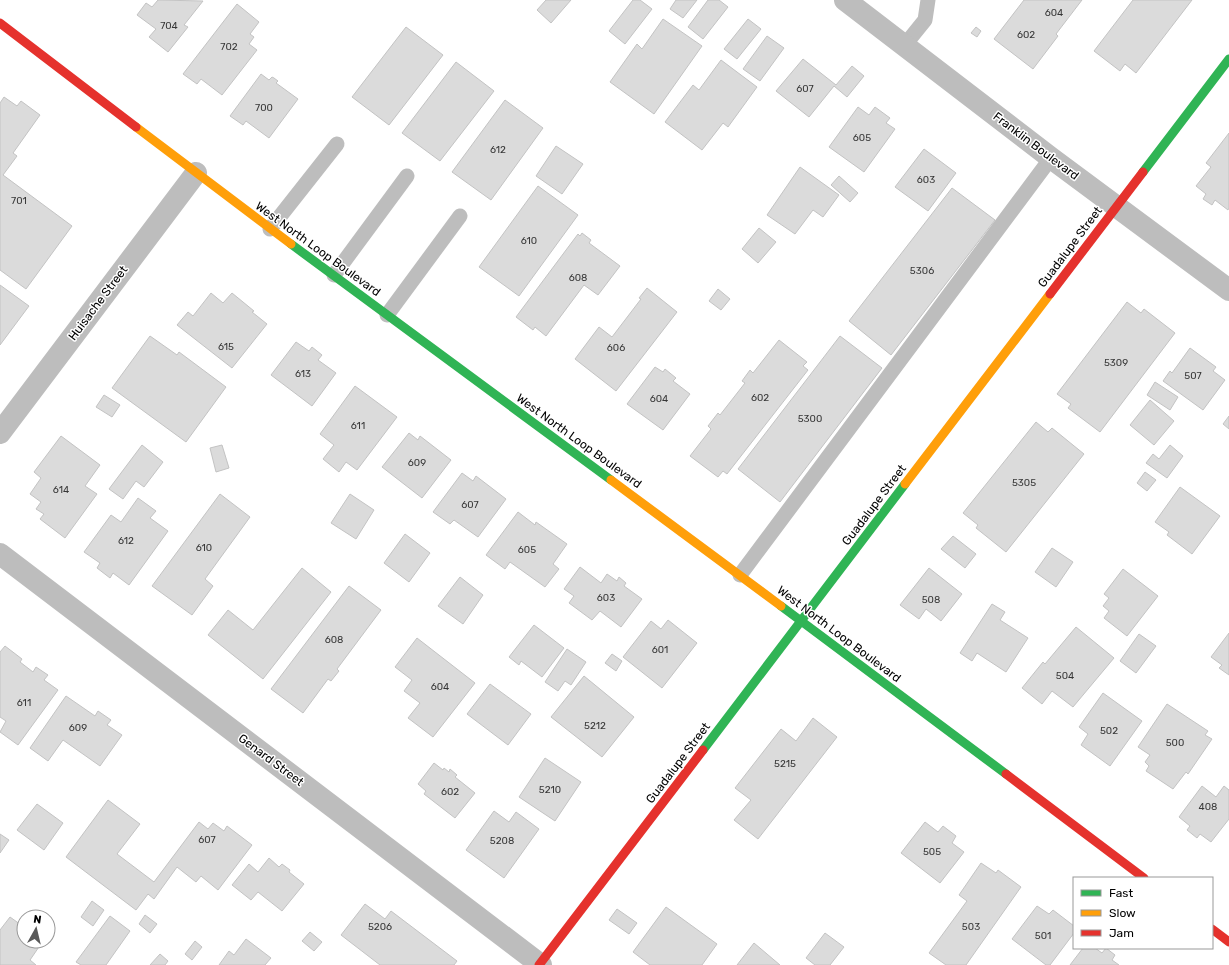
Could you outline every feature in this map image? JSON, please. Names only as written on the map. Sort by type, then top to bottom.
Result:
[{"type":"street","name":"Franklin Boulevard","points":[[845,0],[1051,158],[1229,290]]},
{"type":"street","name":"West North Loop Boulevard","points":[[0,23],[270,229],[740,575],[1143,877]]},
{"type":"street","name":"Guadalupe Street","points":[[540,965],[1229,59]]},
{"type":"street","name":"Huisache Street","points":[[0,433],[196,173]]},
{"type":"street","name":"Genard Street","points":[[0,554],[540,965]]},
{"type":"street","points":[[1213,930],[1229,942]]},
{"type":"lane","points":[[904,46],[925,20],[928,0]]},
{"type":"lane","points":[[270,229],[337,144]]},
{"type":"lane","points":[[740,575],[1051,158]]},
{"type":"lane","points":[[334,275],[407,176]]},
{"type":"lane","points":[[387,315],[460,216]]},
{"type":"building","points":[[158,0],[203,1],[184,25],[188,27],[168,52],[149,37],[156,29],[137,15],[146,3],[152,7]]},
{"type":"building","points":[[546,0],[571,0],[551,23],[537,10]]},
{"type":"building","points":[[633,0],[640,0],[652,9],[625,44],[609,31]]},
{"type":"building","points":[[676,0],[697,0],[683,18],[670,9]]},
{"type":"building","points":[[708,0],[719,0],[728,7],[703,39],[688,27]]},
{"type":"building","points":[[1024,0],[1082,0],[1056,34],[1058,36],[1033,69],[994,39]]},
{"type":"building","points":[[1133,0],[1192,0],[1136,73],[1125,64],[1120,71],[1094,51]]},
{"type":"building","points":[[237,4],[259,22],[250,34],[254,37],[249,44],[257,50],[222,95],[201,79],[197,84],[183,74]]},
{"type":"building","points":[[663,19],[702,46],[654,114],[610,82],[637,44],[642,49]]},
{"type":"building","points":[[748,19],[761,29],[737,59],[724,49]]},
{"type":"building","points":[[406,27],[443,55],[389,125],[352,97]]},
{"type":"building","points":[[976,27],[981,31],[977,37],[971,33]]},
{"type":"building","points":[[767,36],[784,48],[760,81],[743,69]]},
{"type":"building","points":[[803,59],[836,85],[852,66],[864,76],[847,97],[834,86],[809,117],[776,91]]},
{"type":"building","points":[[721,60],[757,87],[728,127],[723,123],[702,150],[665,122],[693,85],[699,90]]},
{"type":"building","points":[[456,62],[494,91],[440,161],[402,133]]},
{"type":"building","points":[[261,74],[269,80],[272,77],[274,78],[278,81],[276,83],[298,99],[269,138],[246,121],[243,125],[230,116]]},
{"type":"building","points":[[4,97],[17,106],[21,101],[40,115],[13,153],[17,156],[3,175],[72,226],[26,289],[0,270],[0,103]]},
{"type":"building","points":[[505,100],[543,128],[491,200],[452,172]]},
{"type":"building","points":[[858,107],[869,115],[875,107],[890,118],[886,123],[895,129],[864,172],[829,147]]},
{"type":"building","points":[[1229,133],[1228,210],[1215,200],[1212,205],[1203,199],[1206,194],[1196,186],[1211,167],[1206,163]]},
{"type":"building","points":[[556,146],[583,164],[562,194],[536,176]]},
{"type":"building","points":[[924,149],[956,173],[928,211],[895,187]]},
{"type":"building","points":[[800,167],[839,195],[823,217],[813,210],[795,234],[767,215]]},
{"type":"building","points":[[839,176],[858,193],[850,202],[831,185]]},
{"type":"building","points":[[538,186],[578,215],[519,296],[479,267]]},
{"type":"building","points":[[952,188],[995,220],[891,355],[849,321]]},
{"type":"building","points":[[759,228],[776,242],[758,263],[742,249]]},
{"type":"building","points":[[582,233],[591,240],[589,243],[620,266],[598,295],[584,285],[546,336],[535,327],[533,330],[516,317],[578,234],[580,236]]},
{"type":"building","points":[[0,285],[29,306],[0,345]]},
{"type":"building","points":[[647,288],[677,312],[616,391],[575,359],[599,327],[612,337],[641,299],[639,298]]},
{"type":"building","points":[[718,289],[730,299],[721,310],[709,301]]},
{"type":"building","points":[[211,293],[223,303],[232,293],[267,324],[232,368],[177,325],[188,312],[193,316]]},
{"type":"building","points":[[1127,302],[1141,313],[1144,309],[1175,333],[1100,432],[1068,408],[1071,404],[1057,394]]},
{"type":"building","points":[[150,336],[177,355],[179,352],[226,387],[186,442],[112,388]]},
{"type":"building","points":[[840,336],[882,368],[780,502],[738,469]]},
{"type":"building","points":[[779,340],[807,362],[803,366],[808,370],[727,474],[723,471],[718,477],[690,456],[711,429],[708,426],[718,413],[720,415],[745,383],[742,381],[750,370],[753,373]]},
{"type":"building","points":[[296,342],[309,351],[312,347],[322,355],[318,360],[336,373],[312,406],[271,375]]},
{"type":"building","points":[[1190,348],[1216,367],[1213,371],[1225,380],[1203,410],[1163,381],[1170,371],[1172,373]]},
{"type":"building","points":[[655,367],[663,372],[665,369],[676,378],[673,381],[690,394],[663,430],[627,404]]},
{"type":"building","points":[[1155,382],[1178,397],[1170,410],[1147,395]]},
{"type":"building","points":[[355,386],[397,417],[357,470],[346,462],[339,472],[323,459],[334,445],[320,434]]},
{"type":"building","points":[[104,395],[120,405],[112,417],[96,407]]},
{"type":"building","points":[[1150,400],[1174,421],[1154,445],[1130,425]]},
{"type":"building","points":[[1229,416],[1229,429],[1223,424]]},
{"type":"building","points":[[1036,422],[1048,432],[1052,428],[1084,454],[1006,552],[976,528],[978,525],[963,513]]},
{"type":"building","points":[[409,433],[418,440],[420,436],[451,460],[422,498],[382,467]]},
{"type":"building","points":[[61,436],[100,465],[85,486],[97,494],[65,538],[40,519],[44,514],[36,509],[41,502],[30,494],[41,478],[34,472]]},
{"type":"building","points":[[142,445],[163,462],[144,487],[136,481],[123,499],[109,489]]},
{"type":"building","points":[[222,445],[229,468],[216,472],[210,448]]},
{"type":"building","points":[[1170,445],[1183,456],[1167,478],[1146,463],[1153,454],[1159,459]]},
{"type":"building","points":[[1145,472],[1156,480],[1147,491],[1137,483]]},
{"type":"building","points":[[462,473],[473,481],[476,476],[506,499],[478,537],[454,520],[450,524],[433,512]]},
{"type":"building","points":[[1180,487],[1220,516],[1192,554],[1167,535],[1169,532],[1155,522]]},
{"type":"building","points":[[220,494],[250,517],[205,579],[213,586],[192,615],[152,586]]},
{"type":"building","points":[[350,494],[374,510],[356,539],[331,523]]},
{"type":"building","points":[[138,498],[156,511],[150,518],[168,531],[129,585],[113,573],[110,578],[97,568],[100,563],[84,552],[111,515],[121,522]]},
{"type":"building","points":[[518,512],[535,525],[536,522],[567,544],[553,564],[559,569],[545,587],[510,562],[505,569],[486,555]]},
{"type":"building","points":[[405,534],[430,553],[409,582],[384,563]]},
{"type":"building","points":[[953,536],[976,554],[965,568],[941,549]]},
{"type":"building","points":[[1052,548],[1073,562],[1056,587],[1035,572]]},
{"type":"building","points":[[580,567],[601,583],[607,574],[617,581],[619,577],[626,583],[624,586],[642,599],[621,627],[600,611],[592,620],[569,603],[574,596],[564,589]]},
{"type":"building","points":[[302,568],[331,592],[263,679],[208,635],[228,610],[253,630]]},
{"type":"building","points":[[929,568],[962,594],[941,621],[926,609],[919,619],[900,605]]},
{"type":"building","points":[[1123,569],[1158,596],[1127,636],[1104,618],[1109,611],[1103,606],[1109,598],[1104,594]]},
{"type":"building","points":[[460,577],[483,595],[463,624],[438,606]]},
{"type":"building","points":[[349,586],[381,610],[337,669],[339,671],[331,681],[328,679],[303,713],[271,689]]},
{"type":"building","points":[[992,604],[1005,612],[1000,620],[1028,638],[1006,672],[977,653],[972,661],[960,653]]},
{"type":"building","points":[[668,620],[697,643],[662,688],[623,657],[651,621],[661,629]]},
{"type":"building","points":[[534,625],[564,648],[542,677],[521,661],[519,665],[509,657]]},
{"type":"building","points":[[1076,627],[1114,658],[1073,707],[1052,691],[1042,704],[1022,688],[1043,662],[1045,664]]},
{"type":"building","points":[[1229,633],[1229,675],[1219,668],[1222,665],[1211,657]]},
{"type":"building","points":[[1139,634],[1156,646],[1136,673],[1120,661]]},
{"type":"building","points":[[417,638],[475,683],[433,737],[408,718],[420,703],[404,691],[412,680],[395,667]]},
{"type":"building","points":[[5,646],[22,659],[20,662],[33,672],[36,667],[48,675],[44,680],[58,690],[18,745],[0,732],[6,721],[0,717],[0,652]]},
{"type":"building","points":[[567,649],[586,662],[571,685],[565,681],[558,691],[545,682]]},
{"type":"building","points":[[612,654],[622,661],[616,671],[605,663]]},
{"type":"building","points":[[584,676],[634,717],[602,757],[551,717]]},
{"type":"building","points":[[490,684],[531,714],[508,745],[467,714]]},
{"type":"building","points":[[1103,693],[1142,721],[1110,766],[1081,745],[1088,734],[1079,727]]},
{"type":"building","points":[[66,696],[95,716],[98,711],[111,720],[107,725],[122,735],[100,766],[63,740],[48,761],[30,748]]},
{"type":"building","points":[[1167,704],[1208,731],[1205,735],[1212,739],[1188,774],[1186,772],[1173,789],[1146,771],[1149,766],[1145,762],[1150,755],[1138,747]]},
{"type":"building","points":[[813,718],[837,737],[758,839],[734,820],[751,800],[735,788],[781,729],[796,741]]},
{"type":"building","points":[[545,758],[581,782],[555,821],[519,797]]},
{"type":"building","points":[[434,763],[443,770],[444,768],[449,772],[450,769],[457,775],[455,777],[475,793],[455,818],[424,794],[426,791],[418,784]]},
{"type":"building","points":[[1202,786],[1216,797],[1224,786],[1229,790],[1229,819],[1211,842],[1200,834],[1197,838],[1187,830],[1190,826],[1179,817]]},
{"type":"building","points":[[108,800],[140,824],[117,854],[154,882],[199,822],[208,829],[213,823],[224,831],[227,826],[252,845],[218,890],[201,876],[196,882],[177,867],[154,899],[148,894],[136,910],[66,857]]},
{"type":"building","points":[[37,804],[63,823],[44,850],[17,830]]},
{"type":"building","points":[[494,811],[509,822],[516,812],[539,829],[504,878],[466,850]]},
{"type":"building","points":[[925,822],[938,832],[943,826],[956,836],[952,843],[964,852],[940,883],[901,853]]},
{"type":"building","points":[[0,834],[9,840],[0,853]]},
{"type":"building","points":[[269,858],[279,867],[282,864],[290,870],[289,872],[304,884],[282,911],[258,892],[251,900],[232,885],[249,864],[258,872]]},
{"type":"building","points":[[981,863],[996,873],[998,870],[1021,887],[966,965],[946,965],[929,953],[967,901],[959,895]]},
{"type":"building","points":[[92,901],[104,910],[93,926],[81,917]]},
{"type":"building","points":[[365,904],[385,919],[391,911],[457,961],[454,965],[380,965],[341,935]]},
{"type":"building","points":[[1037,906],[1049,914],[1053,910],[1073,925],[1073,934],[1050,965],[1046,965],[1012,939]]},
{"type":"building","points":[[666,907],[717,944],[702,965],[650,965],[633,952]]},
{"type":"building","points":[[617,909],[637,923],[629,934],[609,920]]},
{"type":"building","points":[[145,915],[157,924],[150,933],[139,924]]},
{"type":"building","points":[[110,916],[130,931],[106,965],[81,965],[76,962]]},
{"type":"building","points":[[10,917],[16,921],[16,949],[38,949],[30,960],[36,965],[0,965],[0,930]]},
{"type":"building","points":[[310,932],[322,942],[314,951],[302,941]]},
{"type":"building","points":[[825,933],[844,947],[830,965],[815,965],[806,958]]},
{"type":"building","points":[[246,939],[271,958],[265,965],[219,965],[229,951],[234,955]]},
{"type":"building","points":[[195,941],[202,947],[192,960],[185,954]]},
{"type":"building","points":[[754,943],[780,965],[737,965]]},
{"type":"building","points":[[1082,949],[1096,949],[1102,953],[1105,949],[1107,949],[1115,955],[1112,960],[1119,965],[1070,965]]},
{"type":"building","points":[[160,954],[168,961],[165,965],[150,965]]},
{"type":"traffic: fast","points":[[1143,172],[1229,59]]},
{"type":"traffic: fast","points":[[291,244],[611,480]]},
{"type":"traffic: fast","points":[[703,750],[905,484]]},
{"type":"traffic: fast","points":[[781,606],[1006,774]]},
{"type":"traffic: slow","points":[[136,127],[291,244]]},
{"type":"traffic: slow","points":[[905,484],[1050,294]]},
{"type":"traffic: slow","points":[[611,480],[781,606]]},
{"type":"traffic: jam","points":[[0,23],[136,127]]},
{"type":"traffic: jam","points":[[1050,294],[1143,172]]},
{"type":"traffic: jam","points":[[539,965],[703,750]]},
{"type":"traffic: jam","points":[[1006,774],[1143,877]]},
{"type":"traffic: jam","points":[[1213,930],[1229,942]]}]
